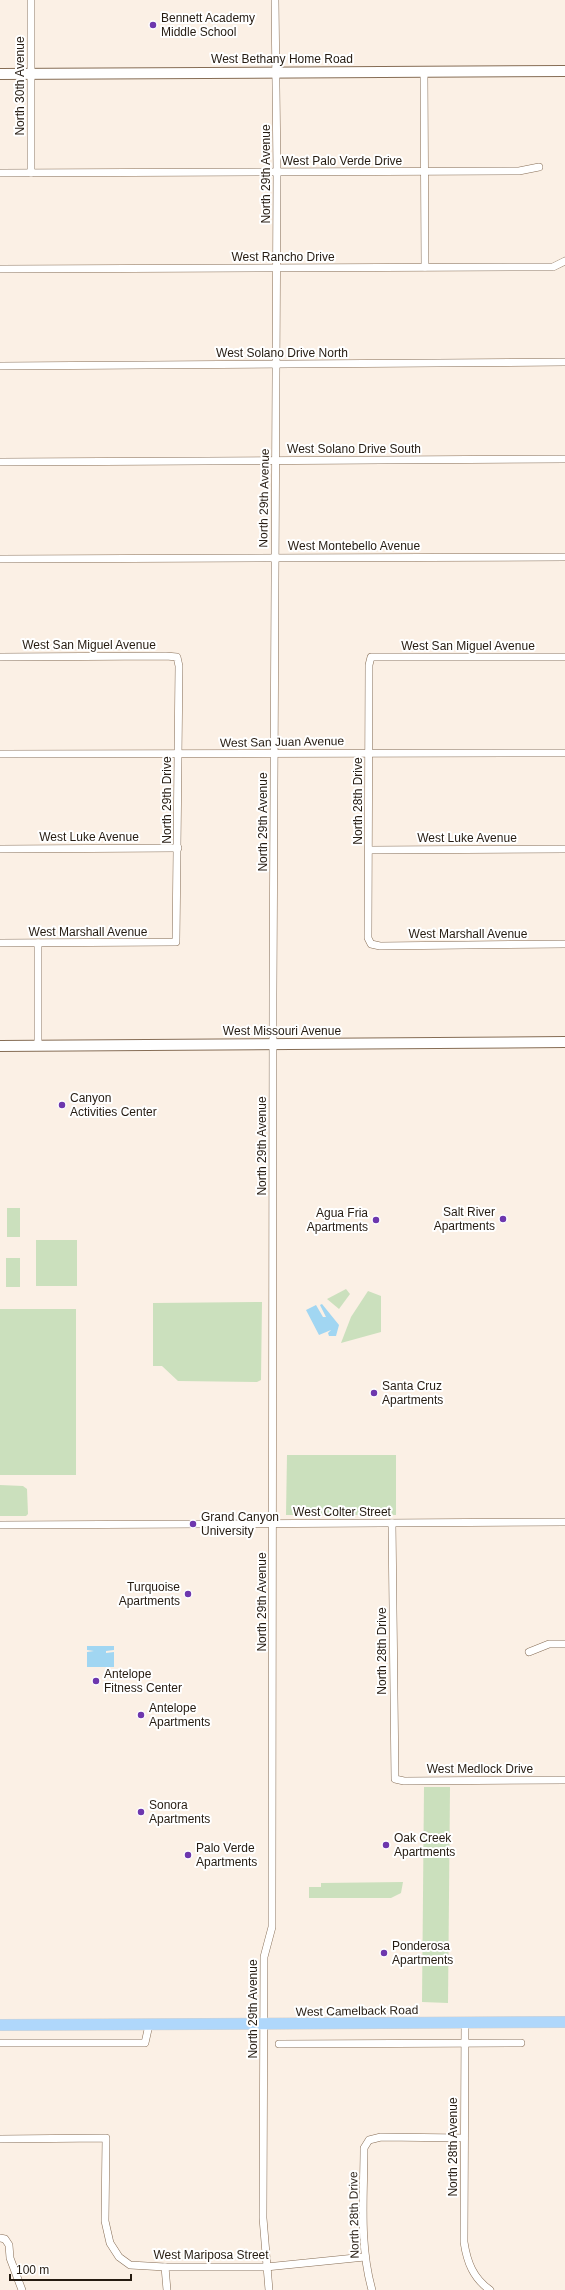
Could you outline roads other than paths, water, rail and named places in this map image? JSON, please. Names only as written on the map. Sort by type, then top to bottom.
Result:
[{"type":"main road","name":"West Bethany Home Road","points":[[0,74],[565,71]]},
{"type":"main road","name":"West Missouri Avenue","points":[[0,1046],[565,1042]]},
{"type":"main road","name":"West Camelback Road","points":[[0,2025],[565,2022]]},
{"type":"street","name":"North 30th Avenue","points":[[31,0],[31,173]]},
{"type":"street","name":"North 29th Avenue","points":[[269,2290],[262,2218],[264,1957],[272,1927],[273,1044],[277,268],[275,0]]},
{"type":"street","points":[[424,72],[425,267]]},
{"type":"street","name":"West Palo Verde Drive","points":[[0,173],[519,171],[539,167]]},
{"type":"street","name":"West Rancho Drive","points":[[0,269],[553,267],[565,261]]},
{"type":"street","name":"West Solano Drive North","points":[[0,366],[565,362]]},
{"type":"street","name":"West Solano Drive South","points":[[0,462],[565,460]]},
{"type":"street","name":"West Montebello Avenue","points":[[0,559],[565,557]]},
{"type":"street","name":"West San Miguel Avenue","points":[[0,657],[177,657]]},
{"type":"street","name":"North 29th Drive","points":[[176,942],[178,848],[177,657]]},
{"type":"street","name":"West San Miguel Avenue","points":[[371,657],[565,657]]},
{"type":"street","name":"North 28th Drive","points":[[371,657],[368,938],[371,944]]},
{"type":"street","name":"West San Juan Avenue","points":[[0,754],[369,752],[565,753]]},
{"type":"street","name":"West Luke Avenue","points":[[0,849],[178,848]]},
{"type":"street","name":"West Luke Avenue","points":[[369,850],[565,849]]},
{"type":"street","name":"West Marshall Avenue","points":[[0,943],[176,942]]},
{"type":"street","points":[[38,943],[38,1046]]},
{"type":"street","name":"West Marshall Avenue","points":[[371,944],[565,944]]},
{"type":"street","name":"West Colter Street","points":[[0,1525],[565,1522]]},
{"type":"street","name":"North 28th Drive","points":[[392,1523],[395,1779]]},
{"type":"street","points":[[529,1652],[549,1644],[565,1644]]},
{"type":"street","name":"West Medlock Drive","points":[[395,1779],[404,1781],[565,1780]]},
{"type":"street","name":"North 28th Avenue","points":[[465,2022],[464,2242],[471,2270],[490,2290]]},
{"type":"street","points":[[0,2044],[145,2044],[149,2024]]},
{"type":"street","points":[[279,2044],[521,2043]]},
{"type":"street","name":"North 28th Drive","points":[[372,2290],[364,2257],[364,2148],[369,2140],[381,2137],[464,2138]]},
{"type":"street","name":"West Mariposa Street","points":[[0,2139],[106,2138],[105,2221],[110,2243],[119,2257],[130,2264],[165,2267],[266,2268],[364,2257]]},
{"type":"street","points":[[0,2238],[5,2239],[9,2245],[12,2265],[22,2290]]},
{"type":"street","points":[[165,2267],[167,2290]]},
{"type":"water","points":[[322,1304],[339,1325],[336,1336],[329,1336],[328,1333],[331,1330],[319,1335],[306,1310],[316,1305],[323,1317],[326,1317],[320,1305]]},
{"type":"water","points":[[87,1646],[114,1646],[114,1650],[106,1651],[106,1653],[114,1652],[114,1667],[87,1667],[87,1652],[94,1651],[87,1650]]},
{"type":"place","name":"Bennett Academy Middle School","points":[[153,25]]},
{"type":"place","name":"Canyon Activities Center","points":[[62,1105]]},
{"type":"place","name":"Salt River Apartments","points":[[503,1219]]},
{"type":"place","name":"Agua Fria Apartments","points":[[376,1220]]},
{"type":"place","name":"Santa Cruz Apartments","points":[[374,1393]]},
{"type":"place","name":"Grand Canyon University","points":[[193,1524]]},
{"type":"place","name":"Turquoise Apartments","points":[[188,1594]]},
{"type":"place","name":"Antelope Fitness Center","points":[[96,1681]]},
{"type":"place","name":"Antelope Apartments","points":[[141,1715]]},
{"type":"place","name":"Sonora Apartments","points":[[141,1812]]},
{"type":"place","name":"Oak Creek Apartments","points":[[386,1845]]},
{"type":"place","name":"Palo Verde Apartments","points":[[188,1855]]},
{"type":"place","name":"Ponderosa Apartments","points":[[384,1953]]}]
